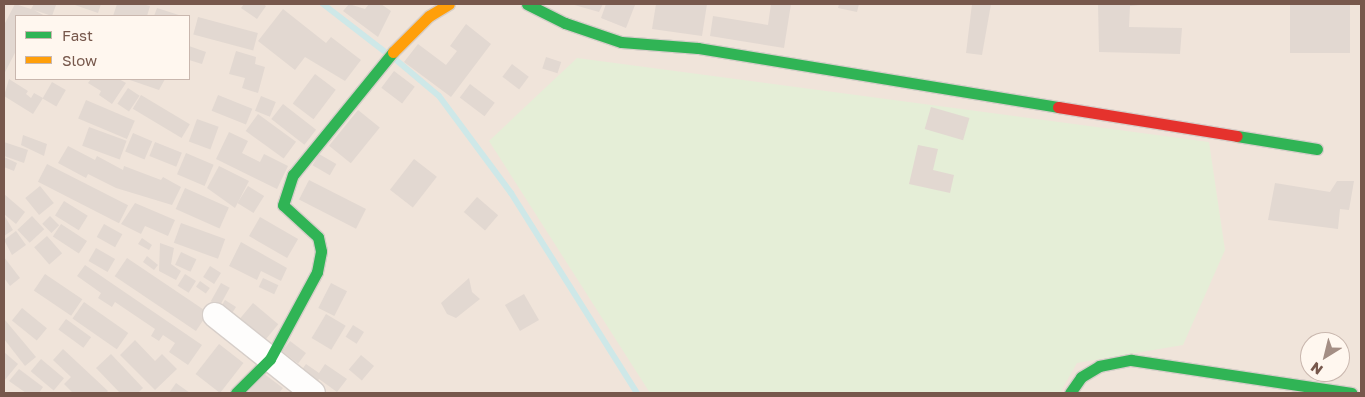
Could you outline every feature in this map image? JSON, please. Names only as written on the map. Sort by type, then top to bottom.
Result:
[{"type":"street","points":[[236,393],[270,359],[303,304],[317,272],[321,251],[318,237],[283,205],[293,175],[390,55],[430,16],[449,4]]},
{"type":"street","points":[[527,4],[565,23],[621,42],[708,50],[1317,149]]},
{"type":"street","points":[[214,315],[312,393]]},
{"type":"street","points":[[1070,393],[1081,377],[1099,366],[1131,360],[1352,393]]},
{"type":"shaded area","points":[[4,4],[1361,4],[1361,393],[4,393]]},
{"type":"green space","points":[[577,58],[1209,142],[1225,250],[1183,345],[1077,363],[1060,393],[650,393],[489,141]]},
{"type":"building","points":[[15,4],[31,9],[34,4],[56,5],[52,15],[34,10],[43,15],[15,15],[15,53],[4,74],[4,25]]},
{"type":"building","points":[[72,4],[101,4],[98,13]]},
{"type":"building","points":[[117,4],[142,4],[150,6],[147,15],[113,15]]},
{"type":"building","points":[[244,4],[263,4],[266,6],[257,19],[241,8]]},
{"type":"building","points":[[349,4],[365,9],[369,4],[381,4],[391,11],[378,37],[343,11]]},
{"type":"building","points":[[571,4],[603,4],[599,12]]},
{"type":"building","points":[[606,4],[635,5],[626,28],[601,18]]},
{"type":"building","points":[[656,4],[707,4],[702,36],[652,29]]},
{"type":"building","points":[[771,4],[791,4],[784,48],[710,36],[713,16],[768,25]]},
{"type":"building","points":[[839,4],[859,4],[857,12],[838,8]]},
{"type":"building","points":[[972,4],[991,4],[982,55],[966,53]]},
{"type":"building","points":[[1098,4],[1150,4],[1130,6],[1129,27],[1182,28],[1180,54],[1099,52]]},
{"type":"building","points":[[1290,4],[1350,4],[1350,53],[1290,53]]},
{"type":"building","points":[[157,8],[179,15],[154,15]]},
{"type":"building","points":[[283,9],[326,43],[331,37],[361,60],[345,81],[305,57],[295,70],[258,41]]},
{"type":"building","points":[[198,17],[258,33],[253,50],[193,34]]},
{"type":"building","points":[[466,24],[491,44],[451,97],[404,62],[418,44],[446,65],[457,51],[450,46]]},
{"type":"building","points":[[190,46],[206,52],[202,64],[190,60]]},
{"type":"building","points":[[236,51],[256,57],[255,64],[265,67],[258,93],[242,88],[245,78],[229,74]]},
{"type":"building","points":[[546,57],[561,62],[558,73],[542,68]]},
{"type":"building","points":[[512,64],[529,77],[519,89],[502,77]]},
{"type":"building","points":[[394,71],[415,87],[402,103],[381,88]]},
{"type":"building","points":[[315,74],[336,90],[313,119],[293,104]]},
{"type":"building","points":[[9,79],[28,91],[26,94],[31,98],[34,93],[43,98],[33,114],[4,96]]},
{"type":"building","points":[[90,80],[121,80],[126,83],[112,104],[99,95],[101,91],[88,83]]},
{"type":"building","points":[[130,80],[164,80],[159,90]]},
{"type":"building","points":[[52,82],[66,90],[56,106],[42,98]]},
{"type":"building","points":[[470,84],[495,103],[485,116],[460,98]]},
{"type":"building","points":[[128,88],[140,96],[129,112],[117,104]]},
{"type":"building","points":[[141,95],[190,124],[182,138],[133,109]]},
{"type":"building","points":[[218,95],[252,109],[246,125],[212,111]]},
{"type":"building","points":[[261,96],[276,102],[270,117],[255,111]]},
{"type":"building","points":[[86,100],[135,121],[127,139],[78,118]]},
{"type":"building","points":[[283,104],[316,130],[304,145],[271,119]]},
{"type":"building","points":[[931,107],[969,118],[963,140],[925,129]]},
{"type":"building","points":[[358,110],[380,128],[351,163],[329,146]]},
{"type":"building","points":[[258,114],[296,142],[284,159],[246,131]]},
{"type":"building","points":[[197,119],[219,127],[210,149],[189,142]]},
{"type":"building","points":[[89,127],[127,141],[120,159],[82,146]]},
{"type":"building","points":[[229,132],[248,141],[242,153],[260,162],[264,154],[288,166],[277,189],[216,159]]},
{"type":"building","points":[[133,133],[152,141],[145,160],[125,151]]},
{"type":"building","points":[[23,135],[47,144],[44,156],[21,145]]},
{"type":"building","points":[[4,142],[28,150],[24,163],[4,156]]},
{"type":"building","points":[[155,142],[182,153],[176,167],[149,156]]},
{"type":"building","points":[[918,145],[938,149],[933,170],[954,175],[950,193],[909,184]]},
{"type":"building","points":[[68,146],[95,160],[97,156],[123,170],[124,166],[161,180],[163,177],[181,187],[172,205],[116,188],[88,174],[86,178],[58,163]]},
{"type":"building","points":[[186,153],[214,165],[205,186],[177,174]]},
{"type":"building","points":[[319,154],[336,164],[330,175],[312,165]]},
{"type":"building","points":[[4,157],[17,163],[14,171],[4,167]]},
{"type":"building","points":[[414,159],[437,177],[413,208],[390,190]]},
{"type":"building","points":[[47,164],[128,205],[119,223],[38,182]]},
{"type":"building","points":[[219,166],[249,181],[235,208],[207,188]]},
{"type":"building","points":[[309,180],[366,209],[356,229],[299,200]]},
{"type":"building","points":[[1337,181],[1354,181],[1349,210],[1340,209],[1338,229],[1268,220],[1275,183],[1330,192]]},
{"type":"building","points":[[40,186],[54,203],[39,215],[25,198]]},
{"type":"building","points":[[248,186],[264,196],[254,213],[237,203]]},
{"type":"building","points":[[185,188],[229,208],[219,229],[176,209]]},
{"type":"building","points":[[4,194],[25,212],[16,224],[4,214]]},
{"type":"building","points":[[477,197],[498,215],[485,230],[464,212]]},
{"type":"building","points":[[64,201],[88,216],[79,230],[55,215]]},
{"type":"building","points":[[135,203],[175,220],[168,236],[145,226],[141,234],[121,224]]},
{"type":"building","points":[[4,215],[13,230],[4,236]]},
{"type":"building","points":[[32,216],[44,229],[30,243],[17,230]]},
{"type":"building","points":[[50,216],[59,225],[51,233],[42,224]]},
{"type":"building","points":[[260,217],[298,239],[287,258],[249,236]]},
{"type":"building","points":[[181,223],[225,239],[218,259],[174,243]]},
{"type":"building","points":[[61,224],[87,241],[79,253],[53,237]]},
{"type":"building","points":[[104,224],[122,234],[115,247],[97,237]]},
{"type":"building","points":[[16,231],[26,245],[12,255],[4,240]]},
{"type":"building","points":[[47,236],[62,253],[49,265],[34,247]]},
{"type":"building","points":[[142,238],[152,245],[149,250],[138,244]]},
{"type":"building","points":[[241,242],[287,268],[281,281],[261,271],[257,280],[229,266]]},
{"type":"building","points":[[160,243],[174,248],[171,264],[181,271],[176,280],[159,271]]},
{"type":"building","points":[[96,248],[115,259],[108,272],[89,261]]},
{"type":"building","points":[[181,252],[196,259],[190,272],[175,265]]},
{"type":"building","points":[[147,256],[158,265],[154,270],[143,262]]},
{"type":"building","points":[[4,257],[20,278],[10,286],[4,278]]},
{"type":"building","points":[[127,258],[208,313],[196,331],[115,276]]},
{"type":"building","points":[[85,265],[202,345],[188,365],[169,352],[175,343],[163,335],[159,341],[151,336],[155,329],[115,302],[112,307],[98,298],[101,293],[77,276]]},
{"type":"building","points":[[210,266],[221,273],[214,284],[203,277]]},
{"type":"building","points":[[45,274],[82,299],[71,316],[34,291]]},
{"type":"building","points":[[185,274],[196,281],[189,293],[178,286]]},
{"type":"building","points":[[263,278],[278,285],[274,294],[259,287]]},
{"type":"building","points":[[469,278],[472,292],[480,299],[456,318],[447,314],[441,303]]},
{"type":"building","points":[[200,281],[210,288],[206,294],[196,287]]},
{"type":"building","points":[[221,283],[230,288],[220,306],[211,301]]},
{"type":"building","points":[[331,283],[347,291],[334,316],[318,308]]},
{"type":"building","points":[[524,294],[539,320],[520,331],[505,305]]},
{"type":"building","points":[[225,300],[236,307],[231,315],[220,308]]},
{"type":"building","points":[[84,302],[128,333],[117,349],[73,318]]},
{"type":"building","points":[[253,303],[278,324],[261,345],[236,324]]},
{"type":"building","points":[[22,308],[47,328],[37,341],[12,320]]},
{"type":"building","points":[[326,314],[346,326],[331,350],[312,338]]},
{"type":"building","points":[[66,319],[91,337],[83,348],[58,330]]},
{"type":"building","points":[[5,320],[36,357],[25,366],[4,339]]},
{"type":"building","points":[[353,325],[364,332],[357,344],[346,337]]},
{"type":"building","points":[[135,340],[155,361],[162,354],[177,369],[155,390],[120,355]]},
{"type":"building","points":[[290,341],[306,353],[298,363],[282,351]]},
{"type":"building","points":[[219,344],[243,363],[220,393],[196,374]]},
{"type":"building","points":[[63,349],[108,391],[106,393],[73,393],[64,384],[71,377],[53,360]]},
{"type":"building","points":[[4,352],[18,364],[4,381]]},
{"type":"building","points":[[111,354],[143,388],[138,393],[120,393],[96,368]]},
{"type":"building","points":[[361,355],[374,366],[362,380],[349,370]]},
{"type":"building","points":[[41,359],[64,378],[54,391],[31,371]]},
{"type":"building","points":[[306,364],[319,373],[325,364],[347,379],[337,392],[319,379],[314,386],[298,375]]},
{"type":"building","points":[[19,369],[43,387],[39,393],[26,393],[9,381]]},
{"type":"building","points":[[263,373],[283,388],[279,393],[248,393]]},
{"type":"building","points":[[176,383],[190,393],[169,393]]},
{"type":"waterway","points":[[323,4],[385,52]]},
{"type":"waterway","points":[[395,59],[439,96],[511,193],[637,393]]},
{"type":"traffic: fast","points":[[527,4],[565,23],[621,42],[698,48],[1058,107]]},
{"type":"traffic: fast","points":[[236,393],[270,359],[317,272],[321,251],[318,237],[283,205],[293,175],[393,52]]},
{"type":"traffic: fast","points":[[1237,136],[1317,149]]},
{"type":"traffic: fast","points":[[1070,393],[1081,377],[1099,366],[1131,360],[1352,393]]},
{"type":"traffic: slow","points":[[393,52],[429,16],[449,4]]},
{"type":"traffic: jam","points":[[1058,107],[1237,136]]}]
